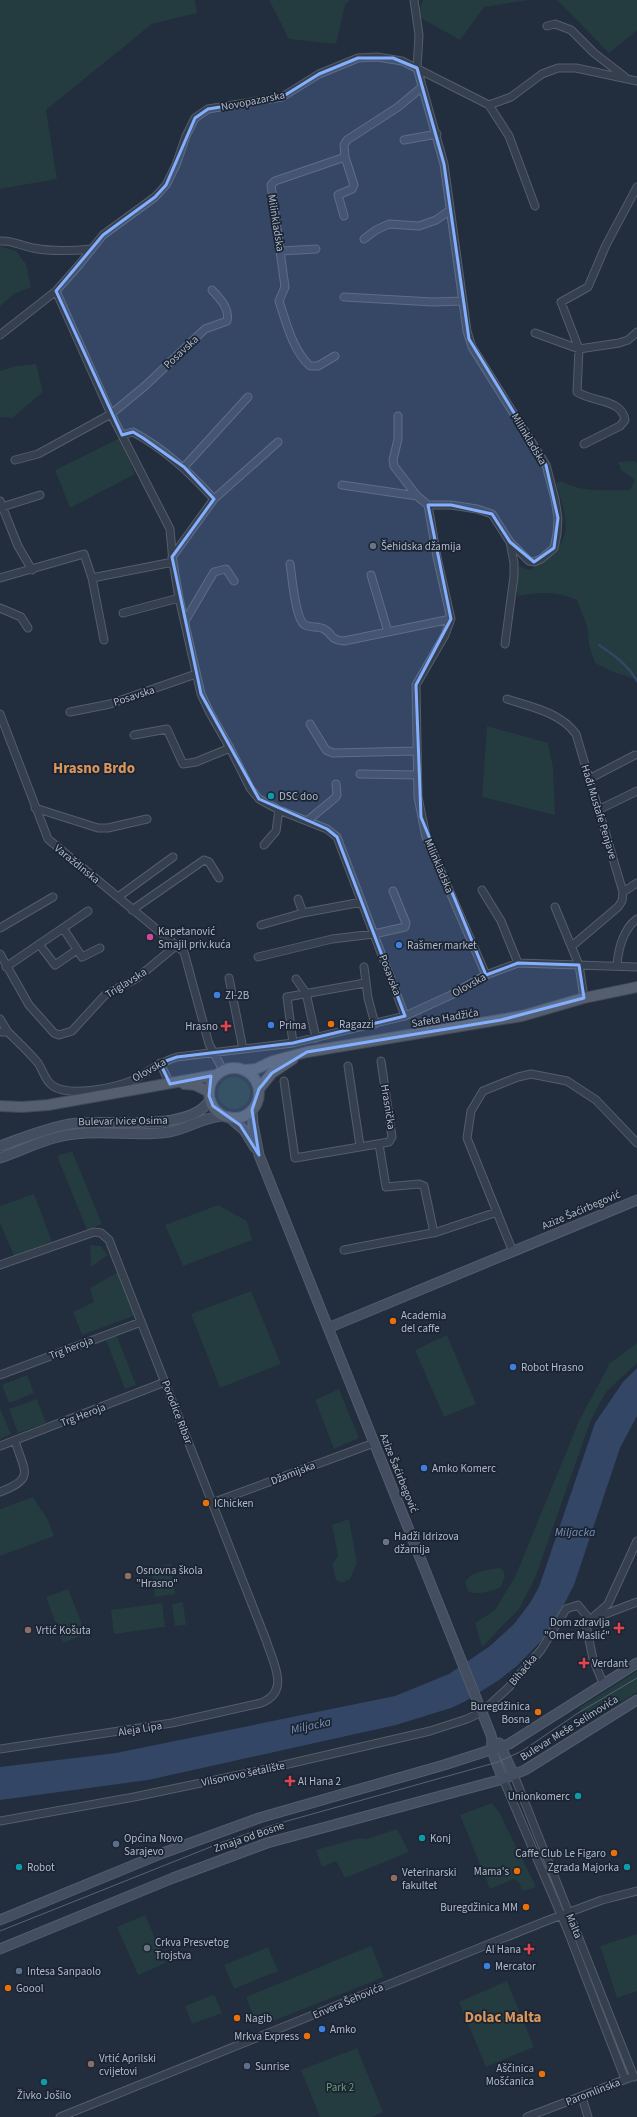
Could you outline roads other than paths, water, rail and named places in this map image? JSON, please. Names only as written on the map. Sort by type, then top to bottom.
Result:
[{"type":"main road","name":"Safeta Hadžića","points":[[244,1070],[256,1069],[273,1061],[307,1052],[508,1019],[584,998],[637,987]]},
{"type":"main road","name":"Safeta Hadžića","points":[[259,1089],[272,1073],[307,1052]]},
{"type":"main road","points":[[0,1106],[22,1107],[48,1105],[170,1084],[237,1068],[244,1070],[256,1081],[259,1089],[257,1102],[252,1110],[241,1116],[227,1117],[217,1112],[209,1096],[195,1085],[170,1084]]},
{"type":"main road","points":[[209,1096],[212,1080],[219,1073]]},
{"type":"main road","name":"Bulevar Ivice Osima","points":[[0,1146],[70,1124],[177,1119],[201,1110],[209,1096]]},
{"type":"main road","name":"Azize Šaćirbegović","points":[[252,1110],[259,1155]]},
{"type":"main road","name":"Bulevar Ivice Osima","points":[[0,1158],[64,1136],[90,1133],[167,1133],[190,1127],[210,1118],[227,1117]]},
{"type":"main road","name":"Azize Šaćirbegović","points":[[227,1117],[244,1130],[259,1155],[493,1739],[499,1743],[497,1749],[503,1779]]},
{"type":"main road","name":"Azize Šaćirbegović","points":[[328,1328],[637,1200]]},
{"type":"main road","name":"Bulevar Meše Selimovića","points":[[497,1749],[516,1740],[637,1663]]},
{"type":"main road","name":"Bulevar Meše Selimovića","points":[[514,1775],[637,1700]]},
{"type":"main road","name":"Azize Šaćirbegović","points":[[497,1749],[514,1775]]},
{"type":"main road","name":"Zmaja od Bosne","points":[[0,1920],[163,1853],[259,1818],[497,1749]]},
{"type":"main road","name":"Zmaja od Bosne","points":[[0,1949],[173,1878],[267,1843],[514,1775]]},
{"type":"street","name":"Milinkladska","points":[[414,0],[419,35],[417,68],[437,134],[444,164],[449,211],[467,331],[472,347],[546,465],[555,499],[557,534],[554,548],[541,559],[534,562],[529,561],[510,542],[492,514],[476,509],[450,505],[428,505]]},
{"type":"street","points":[[547,26],[555,24],[571,30],[594,53],[628,79]]},
{"type":"street","name":"Novopazarska","points":[[0,335],[56,291],[103,235],[155,198],[166,184],[176,165],[186,136],[195,118],[208,109],[282,97],[319,74],[358,58],[393,58],[417,68],[489,105],[509,136],[535,206]]},
{"type":"street","points":[[489,105],[511,97],[542,74],[558,68],[576,68],[637,81]]},
{"type":"street","points":[[344,216],[338,195],[352,189],[354,185],[345,157],[344,145],[347,140],[398,107],[422,87]]},
{"type":"street","points":[[404,140],[437,134]]},
{"type":"street","name":"Milinkladska","points":[[334,356],[318,366],[310,366],[304,361],[293,338],[279,301],[285,287],[281,251],[270,192],[271,185],[275,181],[345,157]]},
{"type":"street","points":[[584,444],[620,426],[625,420],[624,413],[620,408],[590,399],[577,392],[579,349],[561,302],[588,287],[606,245],[637,187]]},
{"type":"street","points":[[364,239],[376,230],[389,224],[419,226],[436,220],[449,211]]},
{"type":"street","points":[[0,241],[9,240],[31,248],[48,250],[92,249]]},
{"type":"street","points":[[281,251],[316,249]]},
{"type":"street","name":"Posavska","points":[[15,460],[38,454],[111,414],[144,386],[204,329],[227,321],[227,310],[222,301],[212,290]]},
{"type":"street","name":"Posavska","points":[[56,291],[111,414],[170,530],[172,559],[179,598],[201,694],[210,713],[250,788],[259,799],[279,810],[327,829],[337,837],[405,1016]]},
{"type":"street","points":[[344,296],[433,302],[462,301]]},
{"type":"street","points":[[535,333],[579,349],[619,343],[628,340],[637,332]]},
{"type":"street","points":[[184,467],[248,397]]},
{"type":"street","points":[[290,564],[298,610],[302,622],[306,626],[324,629],[333,639],[337,641],[344,641],[451,619],[437,557],[428,505],[417,496],[394,466],[393,460],[398,440],[398,416]]},
{"type":"street","points":[[122,435],[133,432],[143,438],[184,467],[214,499]]},
{"type":"street","points":[[92,578],[172,559],[214,499],[278,442]]},
{"type":"street","points":[[342,485],[417,496]]},
{"type":"street","points":[[32,570],[18,546],[1,504],[40,496]]},
{"type":"street","points":[[505,644],[514,576],[514,563],[510,542]]},
{"type":"street","points":[[0,578],[84,554],[92,578],[104,640]]},
{"type":"street","points":[[185,621],[214,572],[226,569],[234,581]]},
{"type":"street","points":[[371,575],[388,632]]},
{"type":"street","points":[[122,613],[179,598]]},
{"type":"street","points":[[0,608],[21,616],[28,628]]},
{"type":"street","name":"Milinkladska","points":[[451,619],[444,635],[416,685],[416,751],[421,817],[426,836],[486,975]]},
{"type":"street","name":"Posavska","points":[[70,712],[110,704],[196,674]]},
{"type":"street","name":"Hađi Mustafe Penjave","points":[[507,699],[552,714],[568,723],[576,734],[623,892]]},
{"type":"street","name":"Varaždinska","points":[[0,714],[35,808],[51,843],[177,945]]},
{"type":"street","points":[[310,724],[326,750],[333,753],[416,751]]},
{"type":"street","points":[[134,735],[167,729],[183,764],[196,762],[230,748]]},
{"type":"street","points":[[589,779],[635,755]]},
{"type":"street","points":[[360,774],[417,775]]},
{"type":"street","points":[[307,820],[335,798],[337,795],[336,784]]},
{"type":"street","points":[[598,810],[637,791]]},
{"type":"street","points":[[35,808],[98,828],[108,828],[147,819]]},
{"type":"street","points":[[264,846],[276,831],[279,810]]},
{"type":"street","points":[[118,897],[173,857]]},
{"type":"street","points":[[132,910],[204,860],[209,862],[219,878]]},
{"type":"street","points":[[572,946],[618,907],[622,901],[623,892],[637,883]]},
{"type":"street","points":[[482,890],[501,921],[518,963]]},
{"type":"street","points":[[258,958],[332,939],[374,934],[406,926],[393,891]]},
{"type":"street","points":[[0,928],[53,897]]},
{"type":"street","points":[[298,899],[303,913]]},
{"type":"street","points":[[262,925],[303,913],[362,902]]},
{"type":"street","points":[[554,907],[579,965],[584,998]]},
{"type":"street","points":[[6,967],[88,911]]},
{"type":"street","points":[[617,966],[619,951],[625,935],[637,919]]},
{"type":"street","points":[[63,928],[80,956],[84,957],[100,948]]},
{"type":"street","points":[[39,944],[55,965],[77,950]]},
{"type":"street","points":[[177,945],[184,952],[190,970],[219,1073]]},
{"type":"street","name":"Triglavska","points":[[0,954],[6,967],[29,1005],[54,1033],[64,1035],[72,1031],[105,995],[137,978],[177,945]]},
{"type":"street","name":"Olovska","points":[[0,1019],[8,1032],[39,1065],[48,1082],[58,1089],[79,1092],[126,1083],[160,1063],[177,1057],[293,1043],[405,1016],[451,995],[486,975],[518,963],[579,965]]},
{"type":"street","points":[[579,965],[637,967]]},
{"type":"street","points":[[364,967],[365,983],[375,1024]]},
{"type":"street","points":[[229,978],[243,1049]]},
{"type":"street","points":[[296,979],[306,994],[316,1038]]},
{"type":"street","points":[[293,1043],[286,999],[289,996],[365,983]]},
{"type":"street","points":[[0,1032],[8,1032]]},
{"type":"street","name":"Hrasnička","points":[[284,1081],[295,1158],[389,1142],[392,1137],[380,1061]]},
{"type":"street","points":[[160,1063],[170,1084]]},
{"type":"street","points":[[348,1066],[360,1146]]},
{"type":"street","points":[[513,1252],[467,1138],[471,1111],[484,1091],[518,1077],[531,1074],[567,1081],[596,1100],[636,1141]]},
{"type":"street","name":"Hrasnička","points":[[379,1144],[386,1187],[419,1184],[424,1186],[434,1233]]},
{"type":"street","points":[[344,1250],[434,1233],[497,1212]]},
{"type":"street","name":"Porodice Ribar","points":[[0,1266],[85,1234],[94,1232],[100,1233],[109,1240],[266,1640],[278,1679],[278,1688],[275,1694]]},
{"type":"street","name":"Trg heroja","points":[[0,1375],[141,1322]]},
{"type":"street","name":"Trg Heroja","points":[[0,1446],[165,1382]]},
{"type":"street","points":[[0,1492],[21,1483],[24,1478],[24,1471],[15,1441]]},
{"type":"street","name":"Džamijska","points":[[212,1503],[374,1443]]},
{"type":"street","points":[[590,1620],[608,1604],[637,1541]]},
{"type":"street","points":[[590,1620],[637,1602]]},
{"type":"street","name":"Bihaćka","points":[[482,1712],[509,1687],[541,1650],[566,1608],[578,1604],[590,1620]]},
{"type":"street","name":"Bulevar Meše Selimovića","points":[[590,1620],[586,1625],[588,1637],[593,1659],[604,1683]]},
{"type":"street","name":"Aleja Lipa","points":[[0,1749],[172,1724],[261,1703],[271,1699],[275,1694]]},
{"type":"street","name":"Vilsonovo šetalište","points":[[0,1820],[134,1797],[258,1771],[430,1731],[467,1719],[482,1712]]},
{"type":"street","name":"Malta","points":[[514,1775],[626,2079]]},
{"type":"street","name":"Malta","points":[[503,1779],[565,1913],[636,2076]]},
{"type":"street","name":"Envera Šehovića","points":[[60,2117],[565,1913],[602,1900],[637,1891]]},
{"type":"street","name":"Paromlinska","points":[[527,2117],[636,2076]]},
{"type":"street","points":[[582,2097],[588,2117]]},
{"type":"water","name":"Miljacka","points":[[637,1368],[637,1416],[620,1448],[574,1585],[553,1626],[542,1640],[518,1665],[499,1680],[464,1702],[451,1708],[396,1725],[148,1780],[0,1800],[0,1767],[116,1753],[395,1696],[449,1674],[490,1646],[514,1624],[530,1603],[539,1587],[595,1423],[623,1382]]},
{"type":"waterway","points":[[599,645],[625,665],[637,681]]},
{"type":"tram line","points":[[0,1931],[223,1842],[273,1825],[498,1762],[522,1751],[578,1713],[637,1678]]},
{"type":"place","name":"Šehidska džamija","points":[[373,546]]},
{"type":"place","name":"DSC doo","points":[[271,796]]},
{"type":"place","name":"Kapetanović Smajil priv.kuća","points":[[150,937]]},
{"type":"place","name":"Rašmer market","points":[[399,945]]},
{"type":"place","name":"ZI-2B","points":[[217,995]]},
{"type":"place","name":"Ragazzi","points":[[331,1024]]},
{"type":"place","name":"Prima","points":[[271,1025]]},
{"type":"place","name":"Hrasno","points":[[226,1026]]},
{"type":"place","name":"Academia del caffe","points":[[393,1321]]},
{"type":"place","name":"Robot Hrasno","points":[[513,1367]]},
{"type":"place","name":"Amko Komerc","points":[[424,1468]]},
{"type":"place","name":"IChicken","points":[[206,1503]]},
{"type":"place","name":"Hadži Idrizova džamija","points":[[386,1542]]},
{"type":"place","name":"Osnovna škola \"Hrasno\"","points":[[128,1576]]},
{"type":"place","name":"Dom zdravlja \"Omer Maslić\"","points":[[619,1628]]},
{"type":"place","name":"Vrtić Košuta","points":[[28,1630]]},
{"type":"place","name":"Verdant","points":[[584,1663]]},
{"type":"place","name":"Buregdžinica Bosna","points":[[538,1712]]},
{"type":"place","name":"Al Hana 2","points":[[290,1781]]},
{"type":"place","name":"Unionkomerc","points":[[578,1796]]},
{"type":"place","name":"Konj","points":[[422,1838]]},
{"type":"place","name":"Općina Novo Sarajevo","points":[[116,1844]]},
{"type":"place","name":"Caffe Club Le Figaro","points":[[614,1853]]},
{"type":"place","name":"Robot","points":[[19,1867]]},
{"type":"place","name":"Zgrada Majorka","points":[[627,1867]]},
{"type":"place","name":"Mama's","points":[[517,1871]]},
{"type":"place","name":"Veterinarski fakultet","points":[[394,1878]]},
{"type":"place","name":"Buregdžinica MM","points":[[526,1907]]},
{"type":"place","name":"Crkva Presvetog Trojstva","points":[[147,1948]]},
{"type":"place","name":"Al Hana","points":[[529,1949]]},
{"type":"place","name":"Mercator","points":[[487,1966]]},
{"type":"place","name":"Intesa Sanpaolo","points":[[19,1971]]},
{"type":"place","name":"Goool","points":[[8,1988]]},
{"type":"place","name":"Nagib","points":[[237,2018]]},
{"type":"place","name":"Amko","points":[[322,2029]]},
{"type":"place","name":"Mrkva Express","points":[[307,2036]]},
{"type":"place","name":"Vrtić Aprilski cvijetovi","points":[[91,2064]]},
{"type":"place","name":"Sunrise","points":[[247,2066]]},
{"type":"place","name":"Aščinica Mošćanica","points":[[542,2074]]},
{"type":"place","name":"Živko Jošilo","points":[[44,2082]]},
{"type":"district","name":"Hrasno Brdo","points":[[94,768]]},
{"type":"district","name":"Dolac Malta","points":[[503,2017]]},
{"type":"park label","name":"Park 2","points":[[340,2087]]}]
